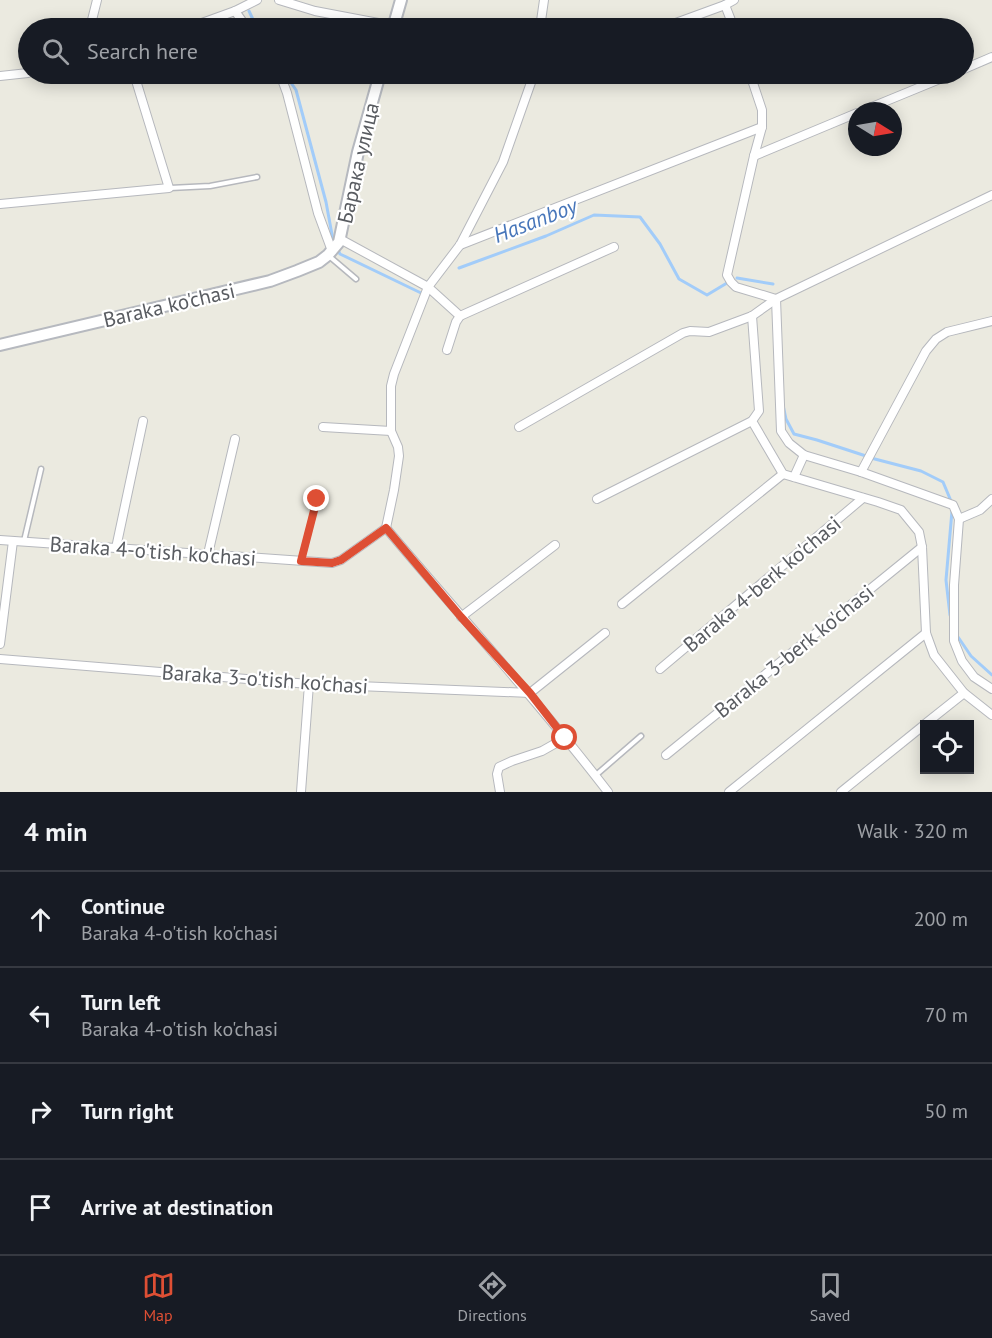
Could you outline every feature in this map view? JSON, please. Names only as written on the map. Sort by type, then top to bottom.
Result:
[{"type":"main road","points":[[396,18],[401,0]]},
{"type":"main road","name":"Барака улица","points":[[335,247],[377,84]]},
{"type":"main road","name":"Baraka ko'chasi","points":[[0,345],[270,280],[308,267],[335,247]]},
{"type":"street","points":[[92,18],[97,0]]},
{"type":"street","points":[[216,18],[257,0]]},
{"type":"street","points":[[279,0],[350,18]]},
{"type":"street","points":[[541,18],[544,0]]},
{"type":"street","points":[[689,18],[734,0]]},
{"type":"street","points":[[725,5],[730,18]]},
{"type":"street","points":[[235,11],[240,18]]},
{"type":"street","points":[[974,64],[992,57]]},
{"type":"street","points":[[0,76],[18,74]]},
{"type":"street","points":[[0,204],[169,188],[137,84]]},
{"type":"street","points":[[284,84],[318,213],[335,247],[428,287],[460,316]]},
{"type":"street","points":[[532,84],[503,162],[460,245],[428,287],[394,374],[392,430],[399,456],[386,528],[461,617],[530,693],[608,792]]},
{"type":"street","points":[[753,84],[762,110],[762,127],[727,275],[736,287],[776,299]]},
{"type":"street","points":[[884,102],[928,84]]},
{"type":"street","points":[[754,156],[848,117]]},
{"type":"street","points":[[460,245],[762,127]]},
{"type":"street","points":[[519,426],[683,333],[709,332],[752,316],[776,299],[992,195]]},
{"type":"street","points":[[447,350],[460,316],[614,247]]},
{"type":"street","points":[[776,299],[781,431],[789,443],[804,454],[953,505],[959,519],[954,585],[954,641],[962,661],[974,677],[992,689]]},
{"type":"street","points":[[597,499],[752,421],[759,411],[752,316]]},
{"type":"street","points":[[861,472],[926,351],[936,339],[947,332],[992,321]]},
{"type":"street","points":[[116,548],[143,421]]},
{"type":"street","points":[[752,421],[783,474],[901,510],[919,532],[922,547],[926,633],[934,655],[964,693],[992,715]]},
{"type":"street","points":[[323,427],[392,430]]},
{"type":"street","points":[[207,554],[235,439]]},
{"type":"street","points":[[794,477],[804,454]]},
{"type":"street","points":[[622,604],[783,474]]},
{"type":"street","name":"Baraka 4-berk ko'chasi","points":[[660,669],[863,498]]},
{"type":"street","points":[[959,519],[980,510],[992,499]]},
{"type":"street","name":"Baraka 4-o'tish ko'chasi","points":[[0,540],[332,563],[341,560],[386,528]]},
{"type":"street","points":[[0,644],[13,541]]},
{"type":"street","points":[[461,617],[555,545]]},
{"type":"street","name":"Baraka 3-berk ko'chasi","points":[[666,755],[922,547]]},
{"type":"street","points":[[530,693],[605,633]]},
{"type":"street","points":[[729,792],[926,633]]},
{"type":"street","name":"Baraka 3-o'tish ko'chasi","points":[[0,659],[309,684],[530,693]]},
{"type":"street","points":[[301,792],[309,684]]},
{"type":"street","points":[[931,720],[964,693]]},
{"type":"street","points":[[841,792],[920,729]]},
{"type":"street","points":[[500,792],[496,774],[499,767],[542,751],[565,738]]},
{"type":"lane","points":[[169,188],[210,186],[257,177]]},
{"type":"lane","points":[[335,247],[357,279]]},
{"type":"lane","points":[[24,542],[41,470]]},
{"type":"lane","points":[[301,561],[317,499]]},
{"type":"lane","points":[[595,776],[641,736]]},
{"type":"waterway","name":"Hasanboy","points":[[249,11],[252,18]]},
{"type":"waterway","name":"Hasanboy","points":[[292,84],[296,90],[326,202],[333,240],[340,254],[421,293]]},
{"type":"waterway","name":"Hasanboy","points":[[459,268],[546,236],[594,215],[640,217],[660,244],[679,279],[707,295],[727,283]]},
{"type":"waterway","name":"Hasanboy","points":[[737,278],[773,284]]},
{"type":"waterway","name":"Hasanboy","points":[[783,405],[786,419],[794,434],[866,456]]},
{"type":"waterway","name":"Hasanboy","points":[[871,458],[921,471],[943,482],[951,501]]},
{"type":"waterway","name":"Hasanboy","points":[[950,615],[946,580],[952,511]]},
{"type":"waterway","name":"Hasanboy","points":[[956,634],[971,656],[992,675]]},
{"type":"route","points":[[317,499],[301,561],[332,563],[341,560],[386,528],[461,617],[530,693],[565,738]]}]
